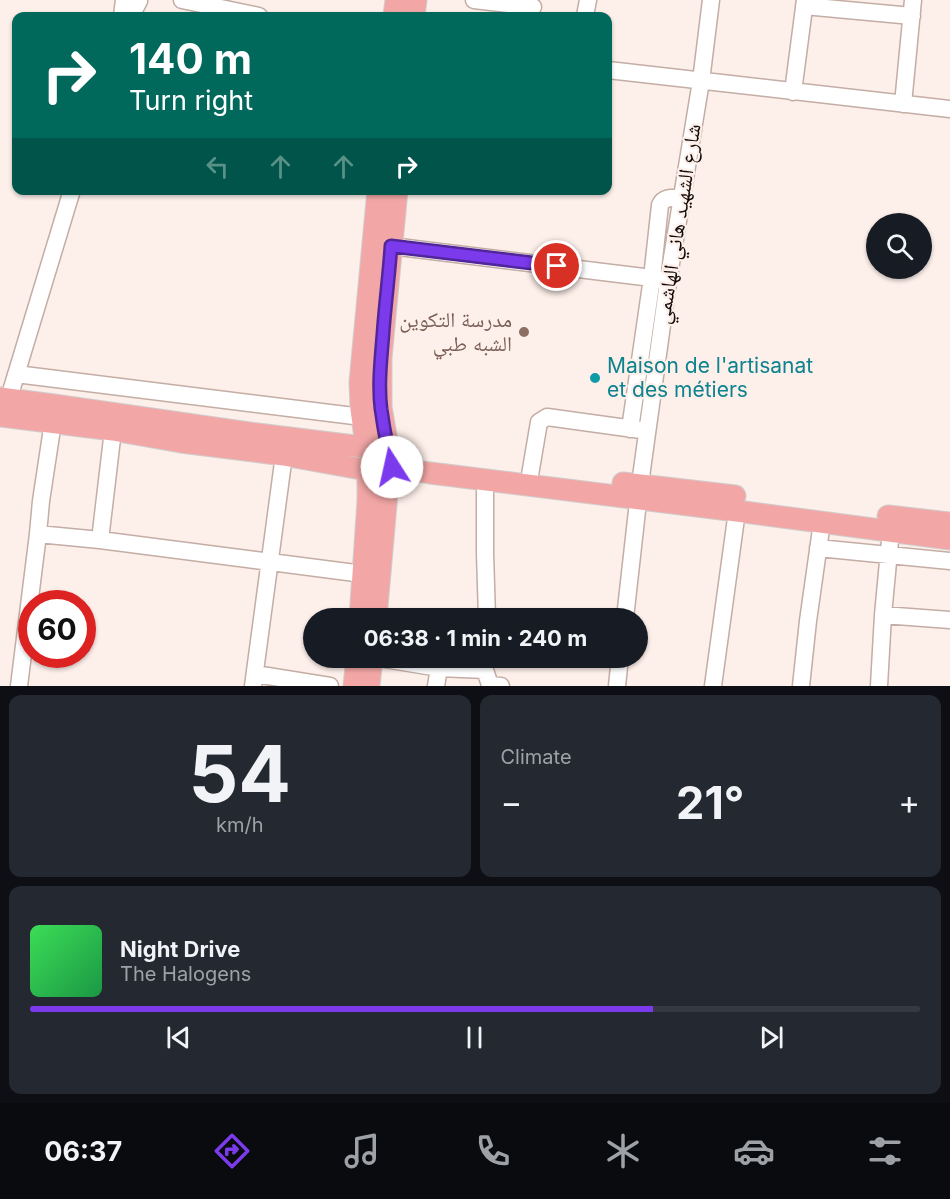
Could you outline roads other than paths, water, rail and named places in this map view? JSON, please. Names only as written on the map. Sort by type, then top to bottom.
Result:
[{"type":"main road","points":[[365,446],[360,382],[378,195]]},
{"type":"main road","points":[[377,608],[390,459],[381,407],[381,358],[396,195]]},
{"type":"main road","points":[[3,408],[54,405],[257,434],[365,446]]},
{"type":"main road","points":[[3,408],[53,422],[284,455],[379,477],[390,459],[402,456],[680,497],[950,523]]},
{"type":"main road","points":[[361,608],[368,501],[365,472],[358,460],[360,451],[365,446],[380,442],[390,459],[430,473],[485,480],[639,491]]},
{"type":"main road","points":[[385,510],[399,485],[411,478],[430,473]]},
{"type":"main road","points":[[680,497],[737,511],[950,538]]},
{"type":"main road","points":[[354,686],[356,668]]},
{"type":"main road","points":[[369,686],[371,668]]},
{"type":"street","points":[[182,0],[240,12]]},
{"type":"street","points":[[474,0],[533,8]]},
{"type":"street","name":"شارع الشهيد هاني الهاشمي","points":[[626,608],[648,431],[660,280],[682,198],[701,81],[711,0]]},
{"type":"street","points":[[793,92],[805,3],[913,8],[903,104]]},
{"type":"street","points":[[612,70],[950,109]]},
{"type":"street","points":[[3,408],[16,374],[70,195]]},
{"type":"street","points":[[391,246],[660,280],[630,429]]},
{"type":"street","points":[[16,374],[362,417]]},
{"type":"street","points":[[530,475],[539,422],[547,417],[648,431]]},
{"type":"street","points":[[19,686],[40,501],[53,422]]},
{"type":"street","points":[[100,540],[113,430]]},
{"type":"street","points":[[284,455],[254,680],[330,686]]},
{"type":"street","points":[[485,480],[487,608]]},
{"type":"street","points":[[713,686],[737,511]]},
{"type":"street","points":[[801,686],[822,522]]},
{"type":"street","points":[[879,686],[891,530]]},
{"type":"street","points":[[38,534],[363,574]]},
{"type":"street","points":[[818,548],[950,561]]},
{"type":"street","points":[[883,615],[950,620]]},
{"type":"street","points":[[436,686],[439,668],[485,670],[494,686]]},
{"type":"street","points":[[491,668],[494,686]]},
{"type":"street","points":[[617,686],[619,668]]},
{"type":"place","name":"مدرسة التكوين الشبه طبي","points":[[524,332]]},
{"type":"place","name":"Maison de l'artisanat et des métiers","points":[[595,378]]}]
